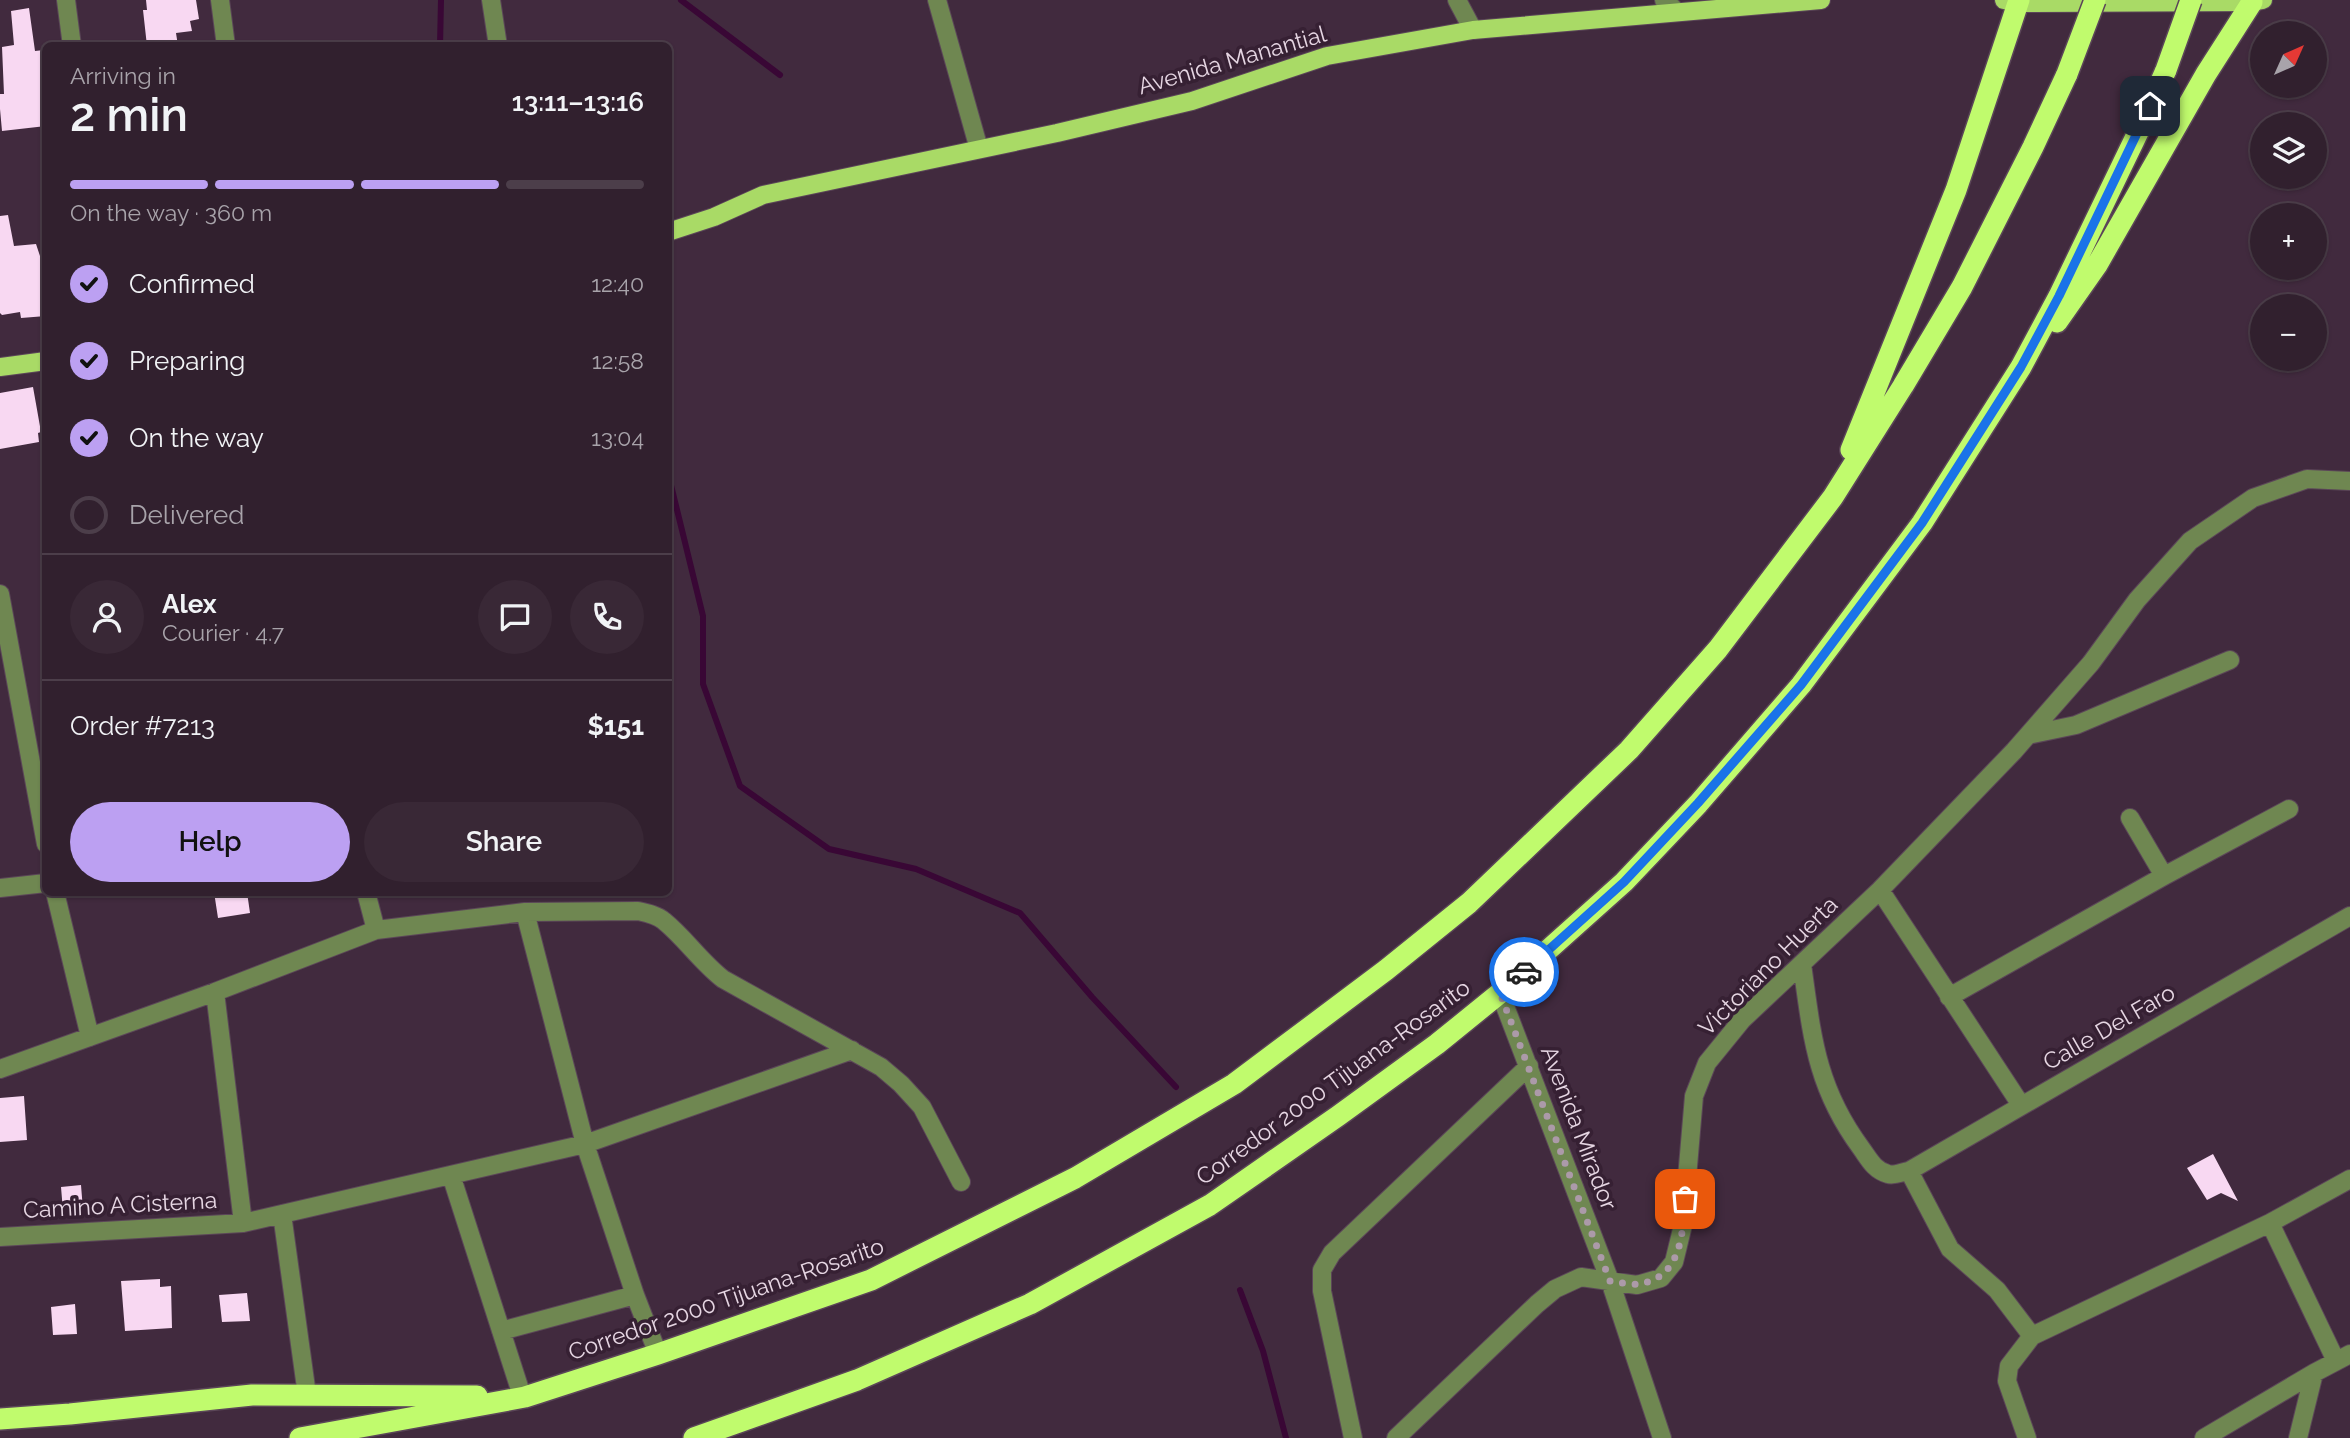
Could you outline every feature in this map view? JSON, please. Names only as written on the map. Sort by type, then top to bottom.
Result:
[{"type":"highway","name":"Corredor 2000 Tijuana-Rosarito","points":[[300,1438],[340,1435],[523,1396],[658,1354],[871,1280],[1075,1178],[1234,1084],[1386,971],[1469,903],[1629,750],[1718,649],[1833,497],[1962,287],[2067,74],[2095,0]]},
{"type":"highway","name":"Corredor 2000 Tijuana-Rosarito","points":[[694,1438],[857,1380],[1030,1304],[1210,1205],[1437,1044],[1500,993],[1624,882],[1698,803],[1801,685],[1922,523],[2021,367],[2083,247],[2166,70],[2192,0]]},
{"type":"highway","points":[[1833,497],[1956,190],[2013,1]]},
{"type":"highway","points":[[2021,367],[2097,265],[2206,74],[2258,1]]},
{"type":"highway","points":[[0,1419],[252,1395],[523,1396]]},
{"type":"main road","name":"Avenida Manantial","points":[[672,231],[714,217],[764,195],[1192,101],[1327,56],[1474,30],[1670,6],[1821,0]]},
{"type":"main road","points":[[2013,1],[2258,1]]},
{"type":"main road","points":[[0,367],[42,362]]},
{"type":"street","points":[[66,0],[71,42]]},
{"type":"street","points":[[220,0],[225,42]]},
{"type":"street","points":[[491,0],[497,42]]},
{"type":"street","points":[[937,0],[979,149]]},
{"type":"street","points":[[1457,0],[1474,30]]},
{"type":"street","name":"Victoriano Huerta","points":[[1396,1438],[1555,1289],[1581,1277],[1637,1285],[1661,1278],[1674,1262],[1683,1225],[1694,1096],[1707,1063],[1742,1020],[1880,890],[2028,735],[2091,663],[2137,600],[2190,541],[2253,498],[2307,479],[2350,481]]},
{"type":"street","points":[[0,594],[42,822]]},
{"type":"street","points":[[2028,735],[2076,726],[2230,660]]},
{"type":"street","points":[[1950,997],[2289,809]]},
{"type":"street","points":[[2130,818],[2164,876]]},
{"type":"street","points":[[0,888],[42,883]]},
{"type":"street","points":[[1880,890],[2021,1105]]},
{"type":"street","points":[[56,896],[90,1037]]},
{"type":"street","points":[[367,896],[376,930]]},
{"type":"street","points":[[0,1069],[215,992],[376,930],[525,912],[638,911],[662,920],[723,979],[881,1067],[922,1107],[961,1182]]},
{"type":"street","points":[[525,912],[585,1144],[635,1295],[658,1354]]},
{"type":"street","name":"Calle Del Faro","points":[[1802,964],[1814,1046],[1824,1081],[1847,1129],[1875,1168],[1891,1175],[1909,1171],[2350,916]]},
{"type":"street","points":[[215,992],[243,1223]]},
{"type":"street","name":"Avenida Mirador","points":[[1500,993],[1610,1281]]},
{"type":"street","name":"Camino A Cisterna","points":[[0,1237],[243,1223],[585,1144],[852,1050]]},
{"type":"street","points":[[1353,1438],[1322,1291],[1322,1270],[1332,1253],[1529,1066]]},
{"type":"street","points":[[1909,1171],[1950,1249],[1997,1290],[2032,1336]]},
{"type":"street","points":[[451,1175],[523,1396]]},
{"type":"street","points":[[2027,1438],[2007,1381],[2010,1366],[2032,1336],[2270,1223],[2350,1179]]},
{"type":"street","points":[[282,1214],[307,1395]]},
{"type":"street","points":[[2204,1438],[2343,1357],[2270,1223]]},
{"type":"street","points":[[1610,1281],[1662,1438]]},
{"type":"street","points":[[501,1331],[635,1295]]},
{"type":"street","points":[[2298,1438],[2314,1373]]},
{"type":"building","points":[[146,0],[196,0],[199,19],[190,21],[192,31],[176,33],[177,42],[147,42],[143,10],[147,10]]},
{"type":"building","points":[[29,8],[35,51],[42,50],[42,126],[2,131],[2,47],[14,45],[11,11]]},
{"type":"building","points":[[8,215],[14,246],[36,244],[42,256],[42,316],[21,318],[20,312],[0,313],[0,216]]},
{"type":"building","points":[[33,387],[41,432],[38,433],[39,442],[0,449],[0,393]]},
{"type":"building","points":[[215,896],[248,896],[250,913],[218,918]]},
{"type":"building","points":[[24,1096],[27,1140],[0,1142],[0,1098]]},
{"type":"building","points":[[2213,1154],[2238,1201],[2221,1193],[2207,1200],[2187,1168]]},
{"type":"building","points":[[81,1185],[83,1210],[63,1211],[61,1187]]},
{"type":"building","points":[[160,1279],[160,1287],[171,1286],[172,1328],[125,1331],[121,1281]]},
{"type":"building","points":[[247,1293],[250,1321],[222,1322],[219,1295]]},
{"type":"building","points":[[75,1304],[77,1334],[53,1335],[51,1307]]},
{"type":"waterway","points":[[440,42],[441,0]]},
{"type":"waterway","points":[[681,0],[780,75]]},
{"type":"waterway","points":[[672,489],[703,616],[703,684],[740,786],[829,849],[916,869],[1020,913],[1092,997],[1176,1087]]},
{"type":"waterway","points":[[1240,1290],[1263,1351],[1286,1438]]},
{"type":"way so far","points":[[1524,972],[1500,993],[1610,1281],[1637,1285],[1661,1278],[1674,1262],[1683,1225],[1685,1199]]},
{"type":"route","points":[[1524,972],[1624,882],[1698,803],[1801,685],[1922,523],[2021,367],[2059,296],[2150,106]]}]
